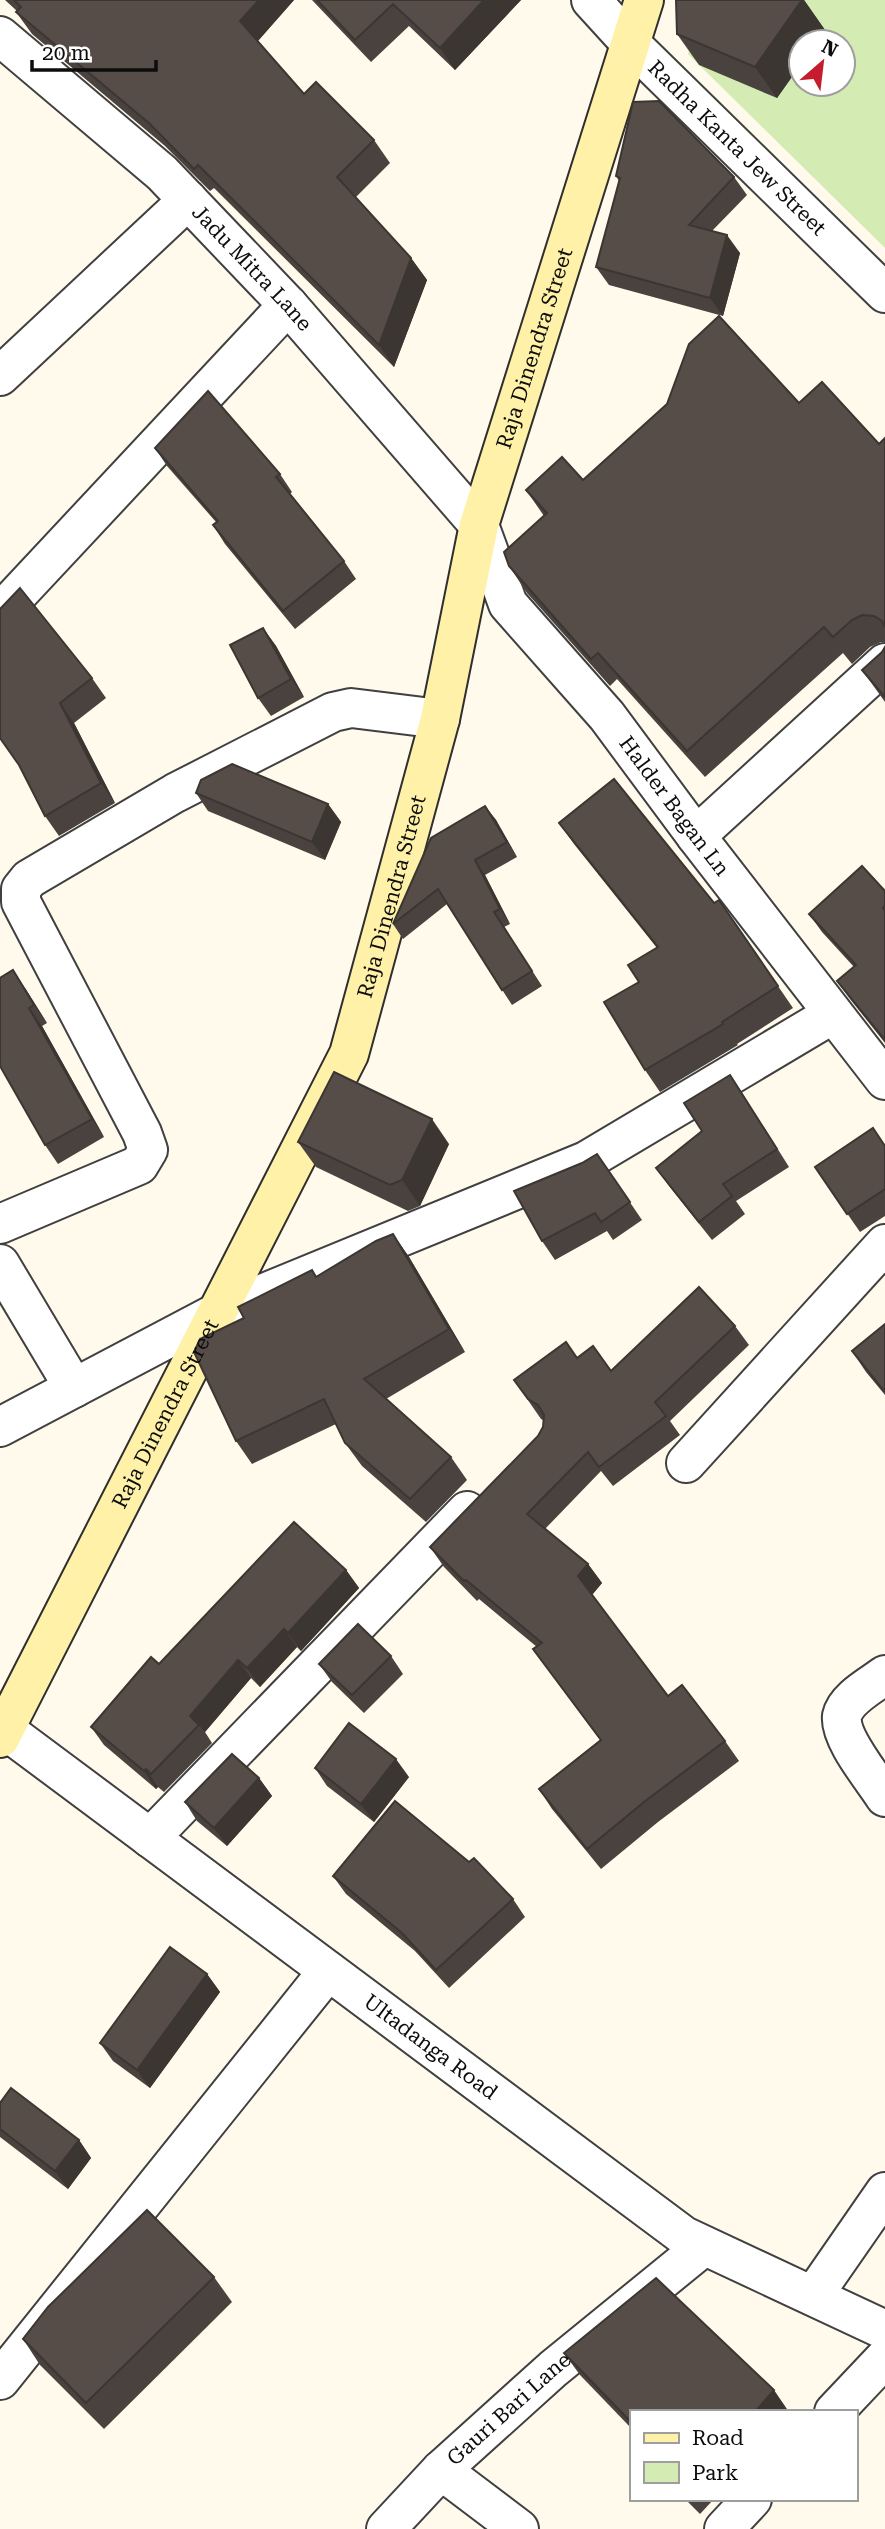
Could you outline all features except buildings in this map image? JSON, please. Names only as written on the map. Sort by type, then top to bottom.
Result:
[{"type":"main road","name":"Raja Dinendra Street","points":[[2,1731],[349,1054],[440,719],[479,525],[644,0]]},
{"type":"street","name":"Radha Kanta Jew Street","points":[[591,0],[632,45],[885,293]]},
{"type":"street","name":"Jadu Mitra Lane","points":[[0,36],[162,173],[288,305],[479,525]]},
{"type":"street","points":[[0,376],[188,200]]},
{"type":"street","points":[[0,612],[288,305]]},
{"type":"street","name":"Halder Bagan Ln","points":[[479,525],[508,604],[607,716],[696,836],[885,1080]]},
{"type":"street","points":[[696,836],[885,663]]},
{"type":"street","points":[[0,1223],[139,1165],[148,1150],[142,1133],[21,902],[21,889],[29,879],[175,793],[333,712],[351,708],[440,719]]},
{"type":"street","points":[[0,1427],[218,1312],[586,1161],[833,1014]]},
{"type":"street","points":[[686,1463],[885,1244]]},
{"type":"street","points":[[0,1264],[74,1388]]},
{"type":"street","points":[[150,1838],[488,1489]]},
{"type":"street","points":[[885,1675],[853,1699],[842,1714],[844,1734],[885,1797]]},
{"type":"street","name":"Ultadanga Road","points":[[2,1731],[684,2236],[885,2330]]},
{"type":"street","points":[[0,2380],[328,1970]]},
{"type":"street","points":[[813,2296],[885,2192]]},
{"type":"street","name":"Gauri Bari Lane","points":[[386,2529],[441,2470],[553,2370],[704,2246]]},
{"type":"street","points":[[836,2410],[885,2358]]},
{"type":"street","points":[[441,2470],[519,2529]]},
{"type":"street","points":[[724,2529],[750,2501]]},
{"type":"green space","points":[[702,0],[885,0],[885,248],[688,54]]}]
